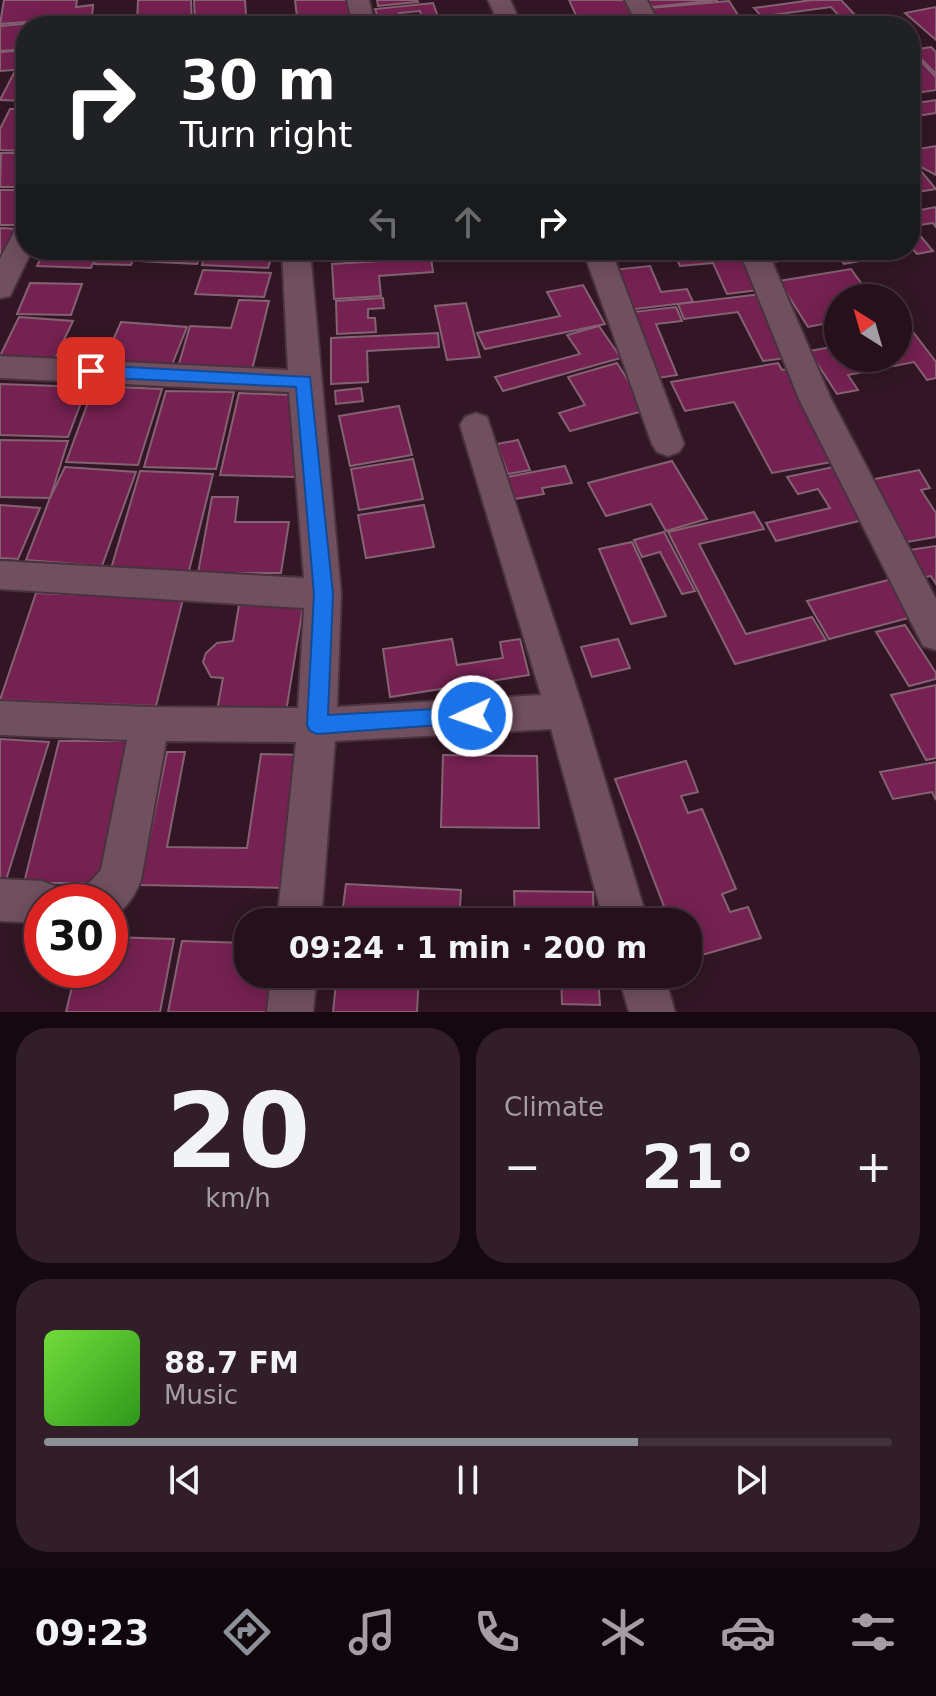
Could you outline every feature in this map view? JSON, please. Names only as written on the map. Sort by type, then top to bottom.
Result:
[{"type":"street","points":[[0,289],[16,255]]},
{"type":"street","points":[[297,260],[323,594],[317,725],[300,908]]},
{"type":"street","points":[[601,260],[668,444]]},
{"type":"street","points":[[757,260],[815,399],[936,635]]},
{"type":"street","points":[[0,367],[304,382]]},
{"type":"street","points":[[476,425],[565,711],[622,908]]},
{"type":"street","points":[[0,575],[323,594]]},
{"type":"street","points":[[0,718],[150,724],[317,725],[565,711]]},
{"type":"street","points":[[116,884],[120,880],[150,724]]},
{"type":"street","points":[[0,900],[24,901]]},
{"type":"street","points":[[290,1012],[293,988]]},
{"type":"street","points":[[645,988],[652,1012]]},
{"type":"building","points":[[4,0],[77,0],[76,7],[93,5],[92,16],[16,16],[16,23],[0,24]]},
{"type":"building","points":[[138,0],[191,0],[192,16],[137,16]]},
{"type":"building","points":[[194,0],[245,0],[246,15],[195,16]]},
{"type":"building","points":[[295,0],[347,0],[350,16],[297,16]]},
{"type":"building","points":[[377,0],[417,0],[418,2],[378,6]]},
{"type":"building","points":[[569,0],[624,0],[632,16],[576,16]]},
{"type":"building","points":[[648,0],[718,0],[652,7]]},
{"type":"building","points":[[812,0],[841,0],[856,16],[839,16],[831,7],[761,16],[754,8]]},
{"type":"building","points":[[729,1],[739,16],[654,16],[650,8]]},
{"type":"building","points":[[433,3],[438,16],[422,16],[420,11],[399,13],[400,16],[377,16],[375,9]]},
{"type":"building","points":[[936,7],[936,40],[920,26],[920,16],[905,13]]},
{"type":"building","points":[[16,25],[16,50],[0,51],[0,26]]},
{"type":"building","points":[[931,47],[936,52],[936,74],[920,58],[920,49]]},
{"type":"building","points":[[16,51],[16,70],[0,71],[0,52]]},
{"type":"building","points":[[920,60],[936,77],[936,90],[920,92]]},
{"type":"building","points":[[16,69],[16,101],[0,100]]},
{"type":"building","points":[[936,100],[936,113],[920,115],[920,102]]},
{"type":"building","points":[[10,109],[16,109],[16,151],[0,150],[0,129]]},
{"type":"building","points":[[936,146],[936,175],[920,167],[920,149]]},
{"type":"building","points":[[1,153],[16,153],[16,187],[0,187]]},
{"type":"building","points":[[920,170],[936,189],[920,191]]},
{"type":"building","points":[[0,190],[16,190],[16,225],[0,225]]},
{"type":"building","points":[[936,207],[936,227],[933,223],[920,225],[920,210]]},
{"type":"building","points":[[0,228],[16,229],[16,235],[0,265]]},
{"type":"building","points":[[920,236],[933,251],[920,253]]},
{"type":"building","points":[[40,260],[94,260],[91,268],[37,266]]},
{"type":"building","points":[[96,260],[133,260],[131,265],[95,264]]},
{"type":"building","points":[[140,260],[199,260],[197,264]]},
{"type":"building","points":[[204,260],[271,260],[268,268],[202,265]]},
{"type":"building","points":[[431,260],[433,272],[379,276],[381,296],[334,299],[332,264]]},
{"type":"building","points":[[677,260],[744,260],[759,290],[727,294],[713,263],[680,266]]},
{"type":"building","points":[[841,260],[865,260],[844,264]]},
{"type":"building","points":[[650,266],[661,292],[687,289],[693,302],[627,310],[612,270]]},
{"type":"building","points":[[851,269],[862,284],[824,284],[824,324],[808,327],[779,281]]},
{"type":"building","points":[[203,270],[271,273],[264,297],[195,294]]},
{"type":"building","points":[[30,283],[82,284],[71,315],[17,314]]},
{"type":"building","points":[[583,285],[605,324],[485,349],[477,333],[560,316],[547,292]]},
{"type":"building","points":[[761,294],[794,357],[763,361],[738,312],[684,319],[678,304]]},
{"type":"building","points":[[383,298],[384,308],[368,309],[368,318],[375,318],[376,332],[337,334],[336,301]]},
{"type":"building","points":[[239,300],[269,301],[252,370],[178,367],[190,326],[231,328]]},
{"type":"building","points":[[466,303],[480,357],[447,360],[435,306]]},
{"type":"building","points":[[676,307],[682,321],[656,324],[677,375],[658,378],[633,312]]},
{"type":"building","points":[[19,317],[73,321],[54,361],[0,356]]},
{"type":"building","points":[[121,322],[187,327],[172,365],[104,360]]},
{"type":"building","points":[[599,326],[621,358],[503,391],[495,377],[580,354],[567,335]]},
{"type":"building","points":[[912,331],[936,362],[936,378],[927,380],[914,362]]},
{"type":"building","points":[[438,333],[439,347],[367,351],[368,382],[331,384],[331,338]]},
{"type":"building","points":[[824,348],[824,372],[863,372],[848,375],[858,390],[837,394],[809,351]]},
{"type":"building","points":[[617,363],[647,410],[570,431],[559,413],[585,405],[568,377]]},
{"type":"building","points":[[778,363],[782,370],[793,368],[803,384],[793,386],[837,461],[772,473],[734,402],[685,411],[671,382]]},
{"type":"building","points":[[0,384],[87,387],[68,437],[0,435]]},
{"type":"building","points":[[94,386],[162,389],[138,465],[66,462]]},
{"type":"building","points":[[361,388],[363,401],[336,404],[335,391]]},
{"type":"building","points":[[166,391],[234,392],[216,469],[144,467]]},
{"type":"building","points":[[239,393],[291,395],[296,477],[220,475]]},
{"type":"building","points":[[399,406],[412,455],[350,466],[339,416]]},
{"type":"building","points":[[0,440],[68,441],[50,498],[0,497]]},
{"type":"building","points":[[518,440],[530,470],[508,474],[497,444]]},
{"type":"building","points":[[413,459],[423,499],[359,510],[351,469]]},
{"type":"building","points":[[672,461],[707,519],[666,531],[651,504],[606,516],[588,483]]},
{"type":"building","points":[[565,466],[572,483],[542,488],[544,494],[515,499],[507,477]]},
{"type":"building","points":[[65,467],[136,472],[102,566],[26,560]]},
{"type":"building","points":[[833,467],[867,519],[776,541],[766,523],[830,508],[818,489],[798,494],[787,477]]},
{"type":"building","points":[[919,470],[930,488],[921,490],[936,513],[936,537],[907,542],[870,480]]},
{"type":"building","points":[[140,471],[213,474],[188,575],[110,572]]},
{"type":"building","points":[[212,497],[238,497],[235,522],[289,522],[281,573],[198,573]]},
{"type":"building","points":[[0,505],[40,508],[18,559],[0,558]]},
{"type":"building","points":[[424,505],[434,547],[366,558],[358,515]]},
{"type":"building","points":[[754,512],[764,529],[699,544],[746,634],[812,617],[826,640],[735,664],[668,532]]},
{"type":"building","points":[[664,532],[695,591],[682,594],[660,552],[642,557],[634,540]]},
{"type":"building","points":[[632,542],[666,616],[631,624],[599,549]]},
{"type":"building","points":[[936,546],[936,584],[931,576],[925,577],[909,550]]},
{"type":"building","points":[[896,578],[920,615],[829,639],[807,601]]},
{"type":"building","points":[[36,593],[183,599],[156,706],[0,700]]},
{"type":"building","points":[[239,605],[303,607],[285,718],[216,716],[223,678],[211,677],[203,662],[206,653],[217,643],[233,641]]},
{"type":"building","points":[[905,625],[936,673],[936,679],[909,686],[876,632]]},
{"type":"building","points":[[452,639],[457,665],[503,658],[500,642],[520,639],[529,675],[390,697],[383,649]]},
{"type":"building","points":[[618,639],[630,668],[592,677],[581,647]]},
{"type":"building","points":[[936,685],[936,758],[926,760],[891,695]]},
{"type":"building","points":[[0,739],[49,742],[6,880],[0,879]]},
{"type":"building","points":[[59,741],[129,741],[100,883],[24,883]]},
{"type":"building","points":[[167,752],[185,752],[167,847],[247,848],[261,754],[305,755],[289,888],[140,885]]},
{"type":"building","points":[[443,755],[537,756],[539,828],[441,827]]},
{"type":"building","points":[[686,761],[698,792],[681,796],[688,813],[702,809],[736,889],[722,894],[730,912],[748,907],[761,938],[702,955],[702,908],[665,908],[615,779]]},
{"type":"building","points":[[936,762],[936,800],[932,792],[893,799],[880,772]]},
{"type":"building","points":[[346,884],[461,890],[460,908],[343,908]]},
{"type":"building","points":[[514,891],[593,892],[594,908],[515,908]]},
{"type":"building","points":[[128,938],[174,939],[160,1012],[66,1012],[72,988],[128,988]]},
{"type":"building","points":[[182,941],[234,943],[234,988],[280,988],[277,1012],[168,1012]]},
{"type":"building","points":[[336,988],[418,988],[417,1012],[333,1012]]},
{"type":"building","points":[[561,988],[599,988],[600,1005],[562,1004]]},
{"type":"route","points":[[91,371],[304,382],[323,594],[317,725],[472,716]]}]
